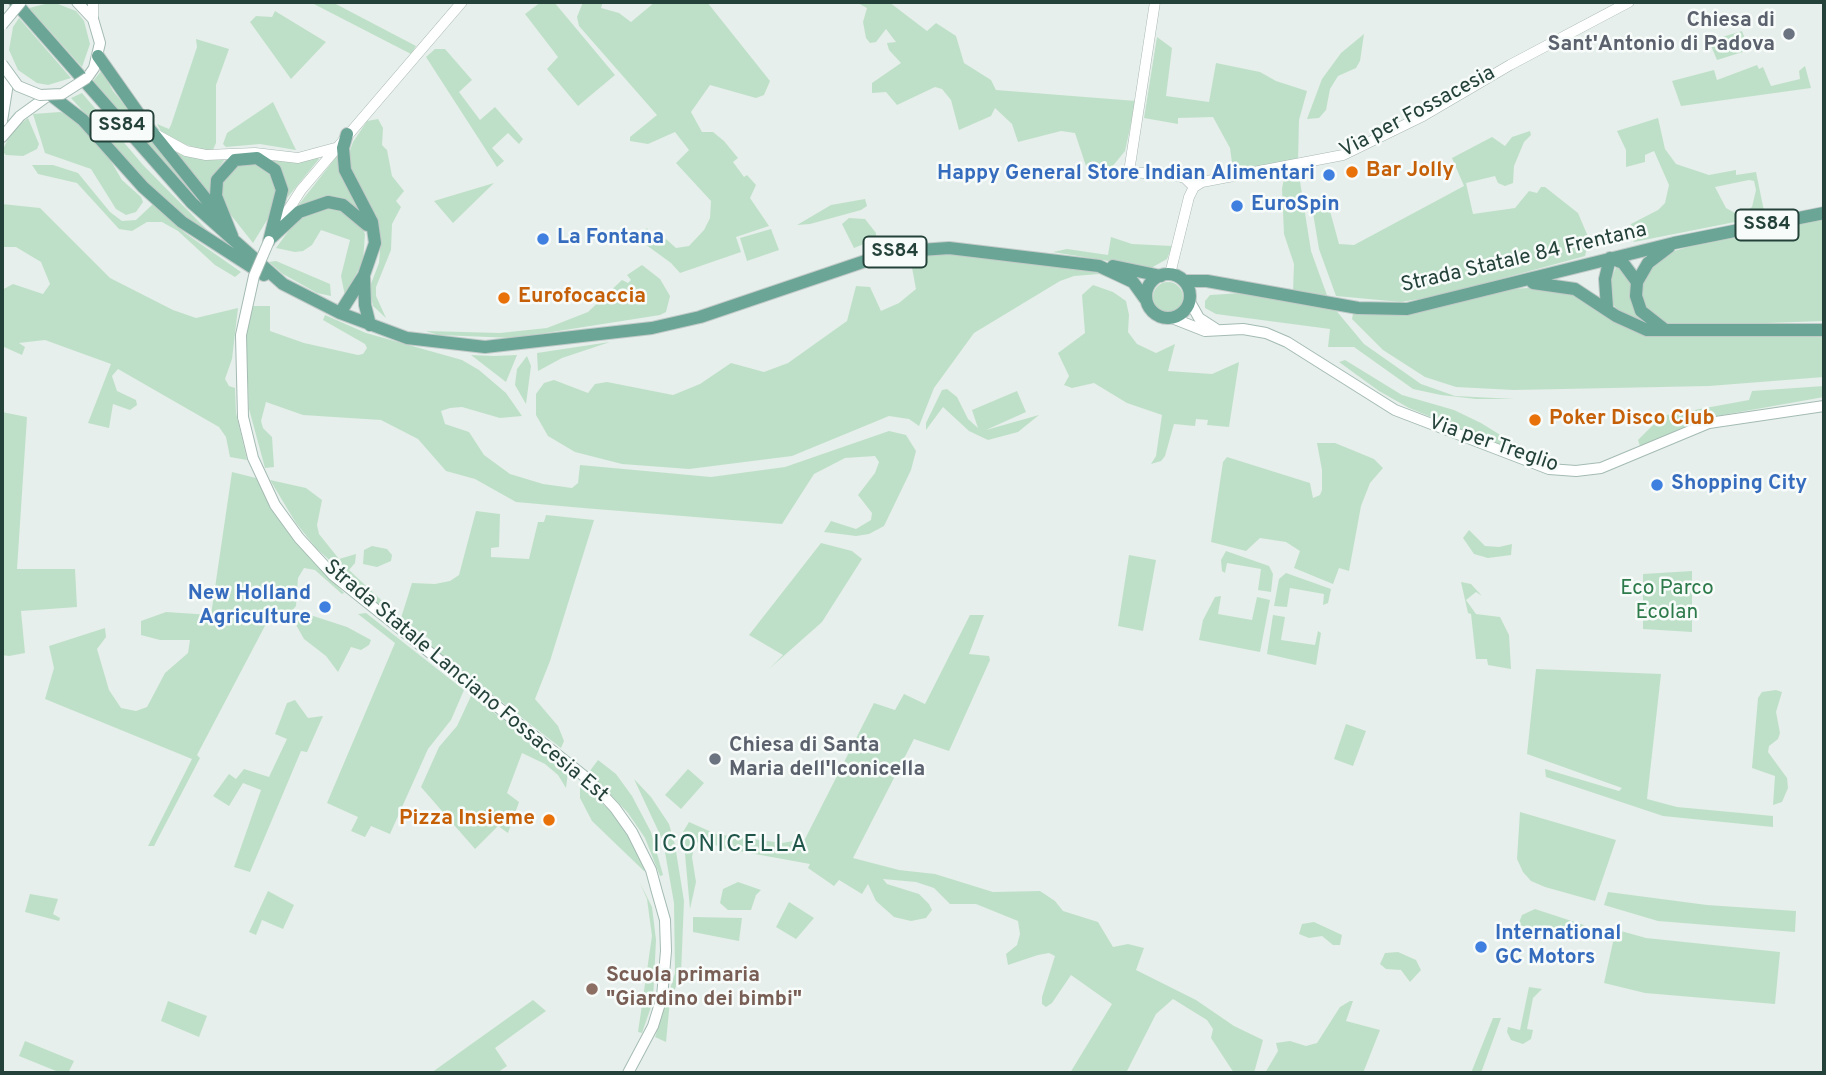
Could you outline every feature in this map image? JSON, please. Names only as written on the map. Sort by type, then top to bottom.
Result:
[{"type":"main road","name":"SS84","points":[[15,2],[192,203],[283,284],[340,313],[423,342],[485,347],[525,345],[652,328],[700,317],[892,253],[949,248],[1122,267],[1165,275]]},
{"type":"main road","points":[[2,24],[21,2]]},
{"type":"main road","points":[[2,137],[20,116],[51,95],[72,90],[87,78],[98,56],[98,31],[93,19],[76,2]]},
{"type":"main road","points":[[98,56],[152,132],[225,223],[236,243]]},
{"type":"main road","points":[[2,64],[9,77],[29,92],[51,95],[83,120],[143,187],[182,222],[249,267],[283,284]]},
{"type":"main road","points":[[2,121],[9,77]]},
{"type":"main road","points":[[340,313],[364,275],[373,253],[372,222],[345,170],[343,148],[347,134]]},
{"type":"main road","points":[[225,223],[216,196],[217,180],[236,160],[257,158],[275,170],[282,190],[269,241]]},
{"type":"main road","points":[[269,241],[299,212],[335,202],[356,213],[367,224],[373,253]]},
{"type":"main road","name":"Strada Statale 84 Frentana","points":[[1185,281],[1207,281],[1358,308],[1407,309],[1674,243],[1824,213]]},
{"type":"main road","name":"Strada Statale Lanciano Fossacesia Est","points":[[269,241],[254,276],[241,335],[243,417],[253,458],[275,505],[333,575],[589,780],[615,808],[632,832],[651,870],[665,920],[662,997],[653,1026],[628,1073]]},
{"type":"main road","points":[[1671,331],[1652,323],[1641,311],[1636,296],[1637,282],[1648,263],[1674,243]]},
{"type":"main road","points":[[1606,308],[1605,278],[1611,258],[1623,263],[1637,282]]},
{"type":"main road","name":"SS84","points":[[1099,266],[1133,282],[1146,300]]},
{"type":"main road","points":[[364,275],[365,304],[370,325]]},
{"type":"main road","points":[[1190,299],[1182,314],[1172,318],[1157,316],[1146,300],[1149,286],[1165,275],[1185,281],[1199,318],[1216,329]]},
{"type":"main road","points":[[1524,282],[1575,289],[1630,325],[1647,330],[1824,330]]},
{"type":"main road","name":"Strada Statale 84 Frentana","points":[[1190,299],[1213,288],[1232,287]]},
{"type":"main road","name":"Via per Treglio","points":[[1172,318],[1201,330],[1266,333],[1287,342],[1395,410],[1523,460],[1562,470],[1601,468],[1624,461],[1709,423],[1824,406]]},
{"type":"main road","points":[[1803,329],[1824,323]]},
{"type":"street","points":[[93,2],[93,19]]},
{"type":"street","points":[[269,241],[301,190],[462,2]]},
{"type":"street","points":[[1155,2],[1129,172],[1185,178],[1194,187],[1174,257],[1165,275]]},
{"type":"street","name":"Via per Fossacesia","points":[[1194,187],[1202,182],[1322,161],[1363,147],[1629,2]]},
{"type":"street","points":[[152,132],[186,151],[206,155],[255,153],[299,158],[335,148]]},
{"type":"green space","points":[[53,2],[76,11],[84,21],[90,44],[82,67],[29,8]]},
{"type":"green space","points":[[310,2],[332,2],[416,46],[411,54]]},
{"type":"green space","points":[[541,2],[554,2],[615,75],[578,106],[547,69],[558,57],[525,14]]},
{"type":"green space","points":[[583,2],[603,2],[601,8],[619,13],[631,22],[655,2],[707,2],[770,81],[764,95],[756,98],[710,85],[691,112],[702,132],[713,132],[724,141],[738,158],[733,162],[744,177],[747,175],[756,185],[750,198],[769,226],[736,237],[741,252],[680,273],[671,263],[638,239],[647,228],[658,245],[666,239],[676,248],[689,246],[704,230],[710,218],[711,201],[676,163],[689,150],[675,132],[648,144],[630,141],[630,137],[657,115],[579,26],[577,17]]},
{"type":"green space","points":[[856,2],[889,2],[927,31],[936,23],[956,36],[964,63],[991,80],[996,90],[1136,101],[1125,151],[1107,173],[1090,178],[1075,133],[1061,131],[1018,142],[1012,124],[995,108],[991,116],[959,130],[951,100],[942,89],[935,87],[897,105],[886,92],[872,93],[872,83],[901,63],[889,50],[887,43],[896,42],[886,29],[876,42],[870,43],[866,38],[863,22],[867,8]]},
{"type":"green space","points":[[275,11],[326,42],[291,79],[250,22],[256,16],[272,17]]},
{"type":"green space","points":[[19,18],[71,78],[48,85],[37,83],[18,70],[9,50],[13,27]]},
{"type":"green space","points":[[1742,31],[1749,50],[1717,60],[1709,41]]},
{"type":"green space","points":[[1364,34],[1360,61],[1356,68],[1338,76],[1330,89],[1326,110],[1319,118],[1307,119],[1322,79],[1341,53]]},
{"type":"green space","points":[[1157,37],[1172,48],[1166,96],[1209,102],[1216,63],[1260,72],[1276,81],[1307,91],[1299,120],[1298,162],[1233,170],[1230,148],[1213,117],[1178,118],[1178,124],[1144,118]]},
{"type":"green space","points":[[196,39],[229,49],[216,85],[216,143],[212,152],[183,144],[162,133],[157,124],[169,129],[171,125],[197,47]]},
{"type":"green space","points":[[435,49],[445,49],[472,80],[459,92],[480,120],[495,107],[523,139],[519,144],[508,133],[492,148],[504,161],[497,167],[426,57]]},
{"type":"green space","points":[[1757,65],[1759,69],[1763,67],[1771,86],[1800,79],[1799,71],[1805,66],[1811,88],[1681,106],[1672,81],[1714,70],[1717,80]]},
{"type":"green space","points":[[102,70],[113,91],[195,190],[193,194],[93,81]]},
{"type":"green space","points":[[82,93],[143,165],[214,237],[195,226],[148,183],[71,98]]},
{"type":"green space","points":[[273,102],[296,150],[260,144],[226,147],[223,144],[227,133]]},
{"type":"green space","points":[[60,112],[70,115],[105,151],[122,180],[141,197],[143,202],[136,212],[126,215],[116,209],[91,169],[45,153],[33,114]]},
{"type":"green space","points":[[28,118],[39,144],[37,149],[23,156],[6,155],[2,151],[14,129]]},
{"type":"green space","points":[[1658,118],[1665,149],[1676,164],[1709,175],[1736,170],[1736,175],[1756,172],[1765,216],[1634,242],[1629,235],[1631,224],[1658,210],[1665,203],[1669,185],[1654,151],[1645,155],[1645,162],[1626,167],[1626,150],[1617,131]],"holes":[[[1754,181],[1756,190],[1752,207],[1745,212],[1735,213],[1726,208],[1715,187]]]},
{"type":"green space","points":[[378,119],[383,128],[382,145],[387,150],[392,176],[404,191],[396,201],[401,207],[392,224],[391,250],[376,287],[376,296],[386,318],[373,306],[369,289],[379,263],[381,237],[350,171],[348,156],[353,142],[367,121]]},
{"type":"green space","points":[[1530,131],[1531,135],[1524,142],[1514,166],[1513,183],[1505,186],[1498,183],[1495,176],[1466,183],[1473,214],[1515,208],[1529,191],[1537,193],[1541,187],[1545,187],[1578,213],[1589,239],[1585,256],[1438,296],[1401,302],[1336,296],[1319,249],[1311,201],[1330,211],[1339,244],[1354,245],[1464,186],[1452,158],[1492,137],[1505,146],[1512,137]]},
{"type":"green space","points":[[172,150],[195,158],[225,159],[211,179],[212,196]]},
{"type":"green space","points":[[337,156],[345,184],[360,212],[342,201],[293,212]]},
{"type":"green space","points":[[317,157],[319,159],[283,203],[266,159],[300,162]]},
{"type":"green space","points":[[254,163],[268,172],[277,187],[275,207],[253,243],[223,205],[219,187],[234,166]]},
{"type":"green space","points":[[32,165],[53,165],[78,173],[110,212],[122,221],[136,220],[153,204],[185,233],[241,272],[235,277],[215,265],[178,231],[162,222],[147,222],[132,231],[119,229],[77,183],[38,174]]},
{"type":"green space","points":[[1299,175],[1311,251],[1328,298],[1293,291],[1294,264],[1284,234],[1282,189],[1284,178]]},
{"type":"green space","points":[[494,183],[453,223],[434,201]]},
{"type":"green space","points":[[865,199],[867,206],[861,210],[797,225],[831,205]]},
{"type":"green space","points":[[2,204],[40,208],[110,278],[173,310],[196,318],[238,308],[232,359],[225,379],[229,386],[235,388],[236,413],[247,460],[230,457],[226,437],[219,427],[118,369],[112,376],[117,391],[136,400],[137,405],[130,410],[113,404],[109,428],[88,423],[111,364],[45,340],[19,343],[25,347],[22,355],[2,346],[2,290],[13,284],[43,294],[50,284],[41,262],[16,247],[2,247]]},
{"type":"green space","points":[[323,207],[339,208],[360,223],[365,234],[363,261],[345,296],[341,276],[350,240],[321,230],[312,245],[303,251],[276,248],[298,218]]},
{"type":"green space","points":[[1824,216],[1823,321],[1685,326],[1667,324],[1646,308],[1642,295],[1642,279],[1651,267],[1668,253]]},
{"type":"green space","points":[[849,218],[865,219],[876,233],[876,239],[854,248],[842,224]]},
{"type":"green space","points":[[771,229],[779,250],[747,261],[740,238]]},
{"type":"green space","points":[[1111,237],[1132,244],[1172,246],[1167,259],[1151,268],[1053,252],[1067,249],[1108,255]]},
{"type":"green space","points":[[978,255],[1112,275],[1135,290],[1140,304],[1128,286],[1099,274],[1074,276],[1060,281],[974,333],[934,388],[919,426],[909,419],[889,416],[792,456],[689,469],[622,464],[575,452],[548,436],[536,415],[536,394],[544,383],[554,380],[588,393],[595,384],[607,382],[673,395],[700,384],[731,363],[764,372],[788,363],[847,321],[856,286],[870,287],[881,311],[899,303],[916,289],[910,257]]},
{"type":"green space","points":[[276,261],[330,284],[331,296],[317,293],[283,274],[269,262]]},
{"type":"green space","points":[[1618,263],[1627,271],[1653,327],[1618,311],[1612,303],[1610,281]]},
{"type":"green space","points":[[642,265],[660,279],[670,296],[666,312],[660,315],[514,338],[438,335],[426,331],[500,333],[547,328],[588,312],[622,280],[628,283],[631,280],[627,275]]},
{"type":"green space","points":[[1168,282],[1179,286],[1183,297],[1179,308],[1168,312],[1157,308],[1153,297],[1157,286]]},
{"type":"green space","points":[[1093,285],[1113,292],[1126,301],[1128,332],[1137,344],[1156,353],[1175,344],[1168,371],[1212,374],[1239,362],[1229,427],[1207,425],[1208,420],[1196,419],[1195,426],[1174,424],[1165,456],[1161,461],[1151,464],[1156,456],[1162,415],[1127,403],[1094,383],[1072,388],[1064,385],[1069,376],[1058,353],[1085,333],[1082,295]]},
{"type":"green space","points":[[1558,286],[1640,330],[1824,331],[1824,377],[1709,386],[1514,390],[1456,387],[1425,377],[1383,350],[1352,319],[1353,314],[1406,315],[1513,289]]},
{"type":"green space","points":[[1241,293],[1334,308],[1364,344],[1421,384],[1455,396],[1515,399],[1476,399],[1441,395],[1413,389],[1354,347],[1328,347],[1330,329],[1216,314],[1205,308],[1205,301],[1210,295]]},
{"type":"green space","points":[[251,306],[270,306],[270,331],[304,343],[363,354],[367,348],[365,344],[323,320],[325,315],[366,333],[462,360],[479,370],[506,393],[522,416],[500,418],[462,407],[450,408],[441,411],[445,424],[469,432],[484,455],[510,474],[543,484],[572,488],[578,483],[580,465],[711,477],[785,467],[889,431],[906,435],[916,451],[911,470],[884,526],[869,534],[856,536],[824,532],[831,521],[856,529],[871,520],[872,513],[858,495],[875,473],[879,462],[875,456],[845,458],[814,474],[782,524],[516,502],[475,479],[446,471],[418,439],[381,420],[303,415],[266,402],[261,421],[263,428],[272,437],[274,467],[265,468],[249,409],[246,333]]},
{"type":"green space","points":[[610,342],[562,358],[538,371],[537,353]]},
{"type":"green space","points":[[471,355],[494,356],[517,355],[506,382]]},
{"type":"green space","points":[[527,356],[531,366],[526,404],[515,385],[517,369]]},
{"type":"green space","points":[[1345,360],[1402,395],[1454,410],[1481,423],[1518,446],[1516,452],[1409,408],[1379,391],[1339,362]]},
{"type":"green space","points":[[1824,386],[1824,397],[1706,418],[1640,446],[1638,440],[1667,415],[1749,400],[1752,391]]},
{"type":"green space","points":[[947,389],[957,397],[968,419],[978,428],[972,410],[1017,391],[1026,412],[986,430],[1039,415],[1018,432],[988,440],[969,431],[943,407],[926,430],[926,423],[942,390]]},
{"type":"green space","points":[[2,412],[27,417],[17,569],[75,569],[77,607],[21,611],[25,653],[9,656],[2,655]]},
{"type":"green space","points":[[1317,443],[1335,443],[1374,459],[1383,468],[1370,483],[1361,506],[1349,571],[1339,568],[1333,584],[1294,568],[1300,551],[1286,542],[1260,538],[1246,551],[1211,542],[1223,462],[1227,457],[1310,483],[1313,498],[1320,495],[1322,490],[1322,470]]},
{"type":"green space","points":[[232,472],[256,478],[286,530],[344,593],[315,570],[304,568],[298,578],[296,606],[291,612],[276,614],[267,622],[197,755],[200,758],[154,846],[148,846],[192,759],[45,699],[54,668],[49,646],[105,628],[106,637],[97,649],[109,690],[121,708],[136,711],[147,707],[165,673],[188,653],[190,640],[160,640],[141,635],[141,621],[166,612],[211,615]]},
{"type":"green space","points":[[270,480],[306,488],[322,500],[317,525],[319,534],[339,559],[356,554],[355,563],[349,570],[393,611],[391,616],[316,548],[296,523]]},
{"type":"green space","points":[[476,511],[500,514],[499,547],[491,548],[491,557],[529,559],[538,522],[544,522],[546,515],[594,520],[550,661],[535,699],[558,726],[564,741],[561,748],[430,646],[432,641],[401,618],[412,583],[435,584],[450,581],[459,575]]},
{"type":"green space","points":[[1469,530],[1485,546],[1512,544],[1511,555],[1488,558],[1474,554],[1463,538]]},
{"type":"green space","points":[[821,543],[852,551],[862,559],[822,622],[769,669],[783,655],[749,635]]},
{"type":"green space","points":[[372,546],[387,549],[392,555],[391,561],[377,567],[363,564],[364,550]]},
{"type":"green space","points":[[1226,551],[1269,566],[1273,574],[1271,592],[1258,590],[1261,569],[1227,563],[1225,573],[1222,571],[1221,560]]},
{"type":"green space","points":[[1129,555],[1156,560],[1143,631],[1118,626]]},
{"type":"green space","name":"Eco Parco Ecolan","points":[[1692,571],[1692,632],[1643,629],[1643,574]]},
{"type":"green space","points":[[1286,573],[1331,589],[1328,603],[1323,605],[1324,594],[1290,588],[1287,607],[1274,606],[1279,579]]},
{"type":"green space","points":[[1461,582],[1471,584],[1482,596],[1476,592],[1466,600],[1476,614],[1500,617],[1509,635],[1511,669],[1488,665],[1487,659],[1476,659],[1471,614],[1468,613]]},
{"type":"green space","points":[[1221,596],[1218,614],[1252,620],[1257,597],[1270,600],[1260,652],[1199,640],[1203,620],[1215,597]]},
{"type":"green space","points":[[298,611],[347,627],[371,640],[369,645],[361,650],[351,647],[338,672],[326,656],[304,639],[295,623]]},
{"type":"green space","points":[[366,613],[464,690],[451,720],[428,749],[390,834],[371,826],[365,837],[351,831],[358,817],[327,803],[395,643],[358,614]]},
{"type":"green space","points":[[970,615],[984,615],[969,654],[989,656],[990,660],[949,751],[914,739],[853,858],[899,870],[935,874],[993,892],[1040,891],[1055,901],[1063,911],[1098,922],[1113,947],[1128,944],[1144,948],[1136,970],[1196,1000],[1234,1026],[1263,1040],[1254,1073],[1234,1073],[1211,1038],[1213,1029],[1207,1020],[1173,999],[1156,1014],[1126,1073],[1070,1073],[1112,1004],[1071,975],[1052,1003],[1046,1007],[1042,1004],[1042,997],[1055,956],[1049,953],[1038,955],[1008,965],[1006,954],[1017,945],[1020,934],[1018,921],[976,904],[950,904],[934,888],[916,882],[883,879],[887,884],[919,894],[929,904],[932,910],[926,918],[911,921],[894,917],[876,901],[868,884],[862,894],[839,880],[834,886],[808,868],[810,864],[722,848],[705,841],[695,843],[692,857],[696,882],[690,909],[683,832],[689,822],[716,834],[782,843],[805,839],[874,703],[895,710],[904,694],[925,704]]},
{"type":"green space","points":[[1273,615],[1285,617],[1281,640],[1315,645],[1318,631],[1321,633],[1316,665],[1267,654]]},
{"type":"green space","points":[[1536,669],[1661,674],[1647,799],[1677,807],[1773,816],[1773,827],[1663,816],[1546,777],[1545,769],[1619,791],[1622,788],[1527,754]]},
{"type":"green space","points":[[1762,692],[1782,692],[1776,712],[1780,733],[1778,739],[1769,746],[1768,752],[1787,778],[1788,788],[1782,802],[1773,805],[1775,776],[1752,768],[1758,698]]},
{"type":"green space","points":[[471,696],[525,735],[568,772],[566,788],[558,775],[545,764],[522,753],[507,793],[519,802],[508,833],[498,826],[475,849],[421,787],[439,747],[457,726]]},
{"type":"green space","points":[[295,700],[308,718],[323,716],[307,752],[301,751],[250,872],[234,867],[261,790],[243,783],[229,806],[213,796],[229,774],[236,779],[244,769],[269,777],[287,739],[275,734],[287,703]]},
{"type":"green space","points":[[1346,724],[1366,731],[1353,766],[1334,759]]},
{"type":"green space","points":[[598,760],[616,774],[632,796],[651,832],[663,875],[660,876],[645,838],[628,813],[589,772]]},
{"type":"green space","points":[[688,769],[704,783],[681,809],[665,795]]},
{"type":"green space","points":[[634,779],[651,797],[669,824],[684,901],[681,974],[670,1001],[666,1042],[655,1037],[675,973],[674,903],[663,841]]},
{"type":"green space","points":[[580,781],[619,820],[635,844],[646,869],[644,871],[592,821],[580,798]]},
{"type":"green space","points":[[1520,812],[1616,840],[1595,901],[1545,887],[1531,881],[1523,872],[1517,859]]},
{"type":"green space","points":[[738,882],[761,890],[756,895],[751,910],[728,910],[720,903],[723,889]]},
{"type":"green space","points":[[640,883],[652,907],[656,940],[653,1001],[642,1033],[638,1032],[652,936],[647,899]]},
{"type":"green space","points":[[268,891],[294,905],[283,929],[262,920],[256,935],[249,932]]},
{"type":"green space","points":[[1608,892],[1707,905],[1796,911],[1795,932],[1658,921],[1604,905]]},
{"type":"green space","points":[[30,894],[58,899],[53,914],[60,918],[59,921],[25,912]]},
{"type":"green space","points":[[789,902],[814,918],[796,939],[776,927]]},
{"type":"green space","points":[[1535,909],[1590,927],[1595,941],[1518,925],[1522,915]]},
{"type":"green space","points":[[693,917],[742,918],[739,941],[693,932]]},
{"type":"green space","points":[[1314,922],[1342,935],[1340,945],[1333,945],[1322,936],[1309,938],[1299,934],[1302,924]]},
{"type":"green space","points":[[1621,931],[1646,938],[1780,952],[1775,1004],[1645,993],[1604,983],[1613,942],[1606,941],[1610,934]]},
{"type":"green space","points":[[1398,952],[1416,960],[1421,970],[1410,982],[1401,970],[1386,969],[1380,964],[1385,953]]},
{"type":"green space","points":[[1529,987],[1542,989],[1533,998],[1527,1029],[1533,1030],[1531,1039],[1523,1044],[1511,1040],[1507,1032],[1508,1027],[1520,1030]]},
{"type":"green space","points":[[533,1000],[546,1011],[495,1048],[507,1066],[497,1073],[431,1073]]},
{"type":"green space","points":[[168,1001],[207,1016],[199,1037],[161,1021]]},
{"type":"green space","points":[[1353,1001],[1346,1021],[1380,1030],[1363,1073],[1265,1073],[1278,1051],[1276,1043],[1290,1041],[1306,1046],[1317,1043],[1340,1007]]},
{"type":"green space","points":[[1493,1018],[1501,1018],[1481,1073],[1471,1073]]},
{"type":"green space","points":[[25,1041],[74,1061],[68,1073],[61,1073],[19,1056]]},
{"type":"place","name":"Chiesa di Sant'Antonio di Padova","points":[[1789,34]]},
{"type":"place","name":"Bar Jolly","points":[[1352,172]]},
{"type":"place","name":"Happy General Store Indian Alimentari","points":[[1329,175]]},
{"type":"place","name":"EuroSpin","points":[[1237,206]]},
{"type":"place","name":"La Fontana","points":[[543,239]]},
{"type":"place","name":"Eurofocaccia","points":[[504,298]]},
{"type":"place","name":"Poker Disco Club","points":[[1535,420]]},
{"type":"place","name":"Shopping City","points":[[1657,485]]},
{"type":"place","name":"New Holland Agriculture","points":[[325,607]]},
{"type":"place","name":"Chiesa di Santa Maria dell'Iconicella","points":[[715,759]]},
{"type":"place","name":"Pizza Insieme","points":[[549,820]]},
{"type":"place","name":"International GC Motors","points":[[1481,947]]},
{"type":"place","name":"Scuola primaria \"Giardino dei bimbi\"","points":[[592,989]]},
{"type":"district","name":"ICONICELLA","points":[[731,846]]}]
